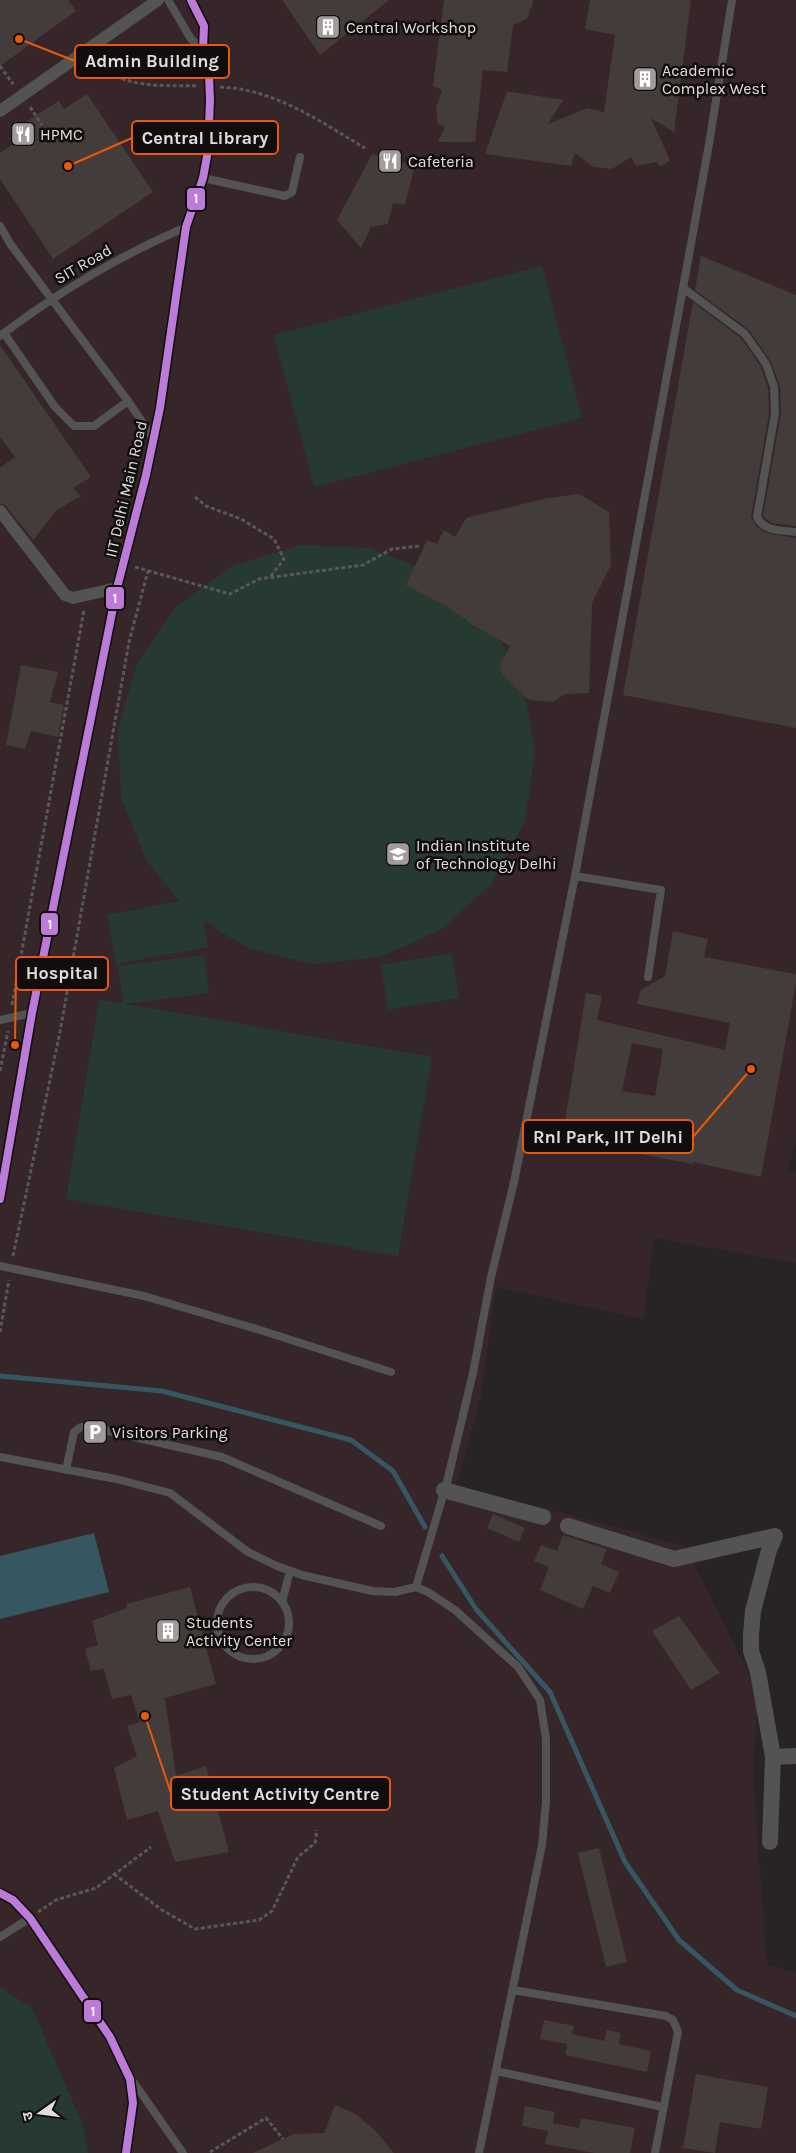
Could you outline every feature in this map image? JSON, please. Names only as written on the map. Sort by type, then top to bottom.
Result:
[{"type":"street","points":[[0,111],[158,0]]},
{"type":"street","points":[[0,511],[62,592],[73,598],[117,588]]},
{"type":"street","points":[[444,1490],[543,1517]]},
{"type":"street","points":[[568,1526],[674,1559],[775,1536],[769,1550],[753,1611],[750,1635],[751,1651],[758,1672],[773,1757],[770,1842]]},
{"type":"street","points":[[773,1757],[796,1756]]},
{"type":"lane","points":[[168,0],[192,39],[203,49]]},
{"type":"lane","name":"IIT Delhi Main Road","points":[[0,1200],[32,1013],[122,563],[146,475],[160,408],[186,228],[203,178],[208,151],[210,86],[203,49],[204,26],[191,0]]},
{"type":"lane","points":[[416,1587],[444,1490],[473,1373],[491,1277],[514,1182],[575,876],[684,288],[732,0]]},
{"type":"lane","points":[[203,178],[285,196],[292,192],[300,157]]},
{"type":"lane","points":[[0,226],[50,299],[128,401],[153,438]]},
{"type":"lane","name":"SIT Road","points":[[2,335],[50,299],[92,273],[150,243],[186,228]]},
{"type":"lane","points":[[684,288],[745,334],[766,364],[774,387],[775,413],[757,517],[764,526],[771,529],[796,532]]},
{"type":"lane","points":[[2,335],[55,407],[74,426],[94,426],[128,401]]},
{"type":"lane","points":[[575,876],[661,890],[648,977]]},
{"type":"lane","points":[[0,1020],[32,1013]]},
{"type":"lane","points":[[0,1266],[144,1296],[391,1372]]},
{"type":"lane","points":[[66,1470],[74,1432],[81,1427],[90,1427],[222,1457],[381,1526]]},
{"type":"lane","points":[[0,1457],[116,1479],[170,1493],[248,1552],[302,1575],[372,1590],[395,1592],[416,1587],[428,1592],[455,1610],[518,1667],[540,1700],[543,1713],[546,1739],[546,1802],[542,1845],[479,2153]]},
{"type":"lane","points":[[282,1602],[273,1593],[262,1588],[249,1587],[237,1590],[227,1597],[220,1607],[216,1620],[217,1632],[222,1643],[230,1652],[240,1658],[251,1660],[263,1658],[282,1646],[289,1624],[287,1612],[282,1602],[290,1571]]},
{"type":"lane","points":[[0,1893],[7,1895],[19,1904],[30,1918],[110,2038],[130,2079],[183,2153]]},
{"type":"lane","points":[[0,1938],[30,1918]]},
{"type":"lane","points":[[513,1990],[666,2016],[673,2020],[678,2032],[655,2153]]},
{"type":"lane","points":[[496,2071],[663,2107]]},
{"type":"lane","points":[[126,2153],[133,2103],[130,2079]]},
{"type":"path","points":[[81,54],[114,76],[151,86],[237,87],[260,93],[311,115],[365,148]]},
{"type":"path","points":[[195,497],[206,506],[241,519],[274,539],[284,559],[270,578]]},
{"type":"path","points":[[122,563],[230,594],[259,579],[363,565],[392,548],[420,546]]},
{"type":"path","points":[[0,1332],[11,1268],[60,1032],[129,642],[148,570]]},
{"type":"path","points":[[0,1071],[86,595]]},
{"type":"path","points":[[114,1874],[162,1910],[195,1929],[260,1920],[272,1911],[298,1857],[315,1843],[317,1830]]},
{"type":"path","points":[[30,1918],[56,1900],[96,1888],[151,1847]]},
{"type":"path","points":[[210,2152],[266,2118],[283,2139]]},
{"type":"shaded area","name":"Indian Institute of Technology Delhi","points":[[0,0],[796,0],[796,1143],[787,1170],[796,1173],[796,1263],[654,1238],[644,1319],[496,1287],[480,1402],[456,1486],[685,1546],[759,1693],[753,1771],[767,1964],[796,1973],[796,2153],[0,2153]]},
{"type":"green space","points":[[542,266],[582,418],[314,487],[274,335]]},
{"type":"green space","points":[[301,545],[371,548],[436,575],[489,621],[523,682],[535,752],[525,821],[492,883],[442,929],[380,957],[313,964],[247,948],[204,921],[208,947],[116,964],[107,915],[180,901],[146,860],[121,797],[118,729],[137,663],[177,606],[234,565]]},
{"type":"green space","points":[[452,953],[459,998],[388,1010],[381,965]]},
{"type":"green space","points":[[204,955],[209,993],[125,1004],[432,1057],[398,1256],[66,1199],[99,1000],[123,1003],[118,966]]},
{"type":"green space","points":[[0,1987],[32,2008],[82,2123],[88,2153],[0,2153]]},
{"type":"water","points":[[94,1533],[109,1592],[0,1619],[0,1556]]},
{"type":"building","points":[[0,0],[68,0],[76,11],[0,66]]},
{"type":"building","name":"Central Workshop","points":[[282,0],[389,0],[320,55]]},
{"type":"building","points":[[444,0],[534,0],[527,19],[513,25],[507,72],[483,70],[475,142],[438,142],[445,127],[438,124],[436,107],[442,90],[433,86]]},
{"type":"building","name":"Academic Complex West","points":[[590,0],[691,0],[674,132],[651,118],[670,160],[661,167],[656,162],[636,166],[631,157],[612,169],[593,167],[575,153],[571,166],[485,154],[507,91],[563,100],[548,124],[587,108],[604,112],[615,35],[585,29]]},
{"type":"building","points":[[87,94],[153,192],[53,259],[0,179],[0,153],[18,141],[20,127],[30,119],[59,101],[64,109]]},
{"type":"building","points":[[372,154],[415,165],[405,205],[393,203],[388,224],[371,227],[361,248],[337,220]]},
{"type":"building","points":[[701,256],[796,295],[796,526],[771,523],[763,516],[781,413],[780,387],[771,362],[749,330],[695,290]]},
{"type":"building","points":[[693,302],[741,338],[761,367],[768,388],[769,413],[751,517],[756,526],[766,533],[796,538],[796,728],[623,695]]},
{"type":"building","points":[[0,345],[91,477],[73,488],[81,496],[57,510],[33,540],[6,506],[0,503],[0,468],[15,457],[0,437]]},
{"type":"building","points":[[579,494],[609,512],[611,565],[592,603],[589,693],[565,694],[552,702],[529,700],[502,674],[500,664],[510,646],[473,625],[448,607],[406,585],[427,540],[437,544],[444,530],[455,537],[466,518],[543,499]]},
{"type":"building","points":[[21,665],[58,672],[50,702],[64,705],[58,737],[31,731],[25,749],[6,745]]},
{"type":"building","points":[[673,931],[708,939],[704,957],[796,974],[796,983],[761,1177],[693,1162],[693,1164],[562,1139],[586,993],[602,996],[597,1020],[725,1050],[730,1023],[637,1004],[641,990],[665,976]],"holes":[[[632,1043],[663,1049],[655,1096],[622,1091]]]},
{"type":"building","points":[[493,1514],[525,1528],[519,1542],[487,1528]]},
{"type":"building","points":[[563,1535],[607,1549],[601,1564],[619,1572],[610,1593],[593,1586],[583,1609],[540,1590],[549,1567],[534,1561],[541,1545],[557,1551]]},
{"type":"building","points":[[190,1587],[216,1684],[165,1698],[176,1776],[206,1766],[229,1852],[175,1862],[158,1811],[127,1820],[114,1768],[137,1756],[127,1726],[140,1722],[131,1695],[112,1699],[104,1669],[91,1671],[85,1649],[98,1645],[92,1621],[127,1608],[126,1604]]},
{"type":"building","points":[[679,1616],[720,1673],[691,1690],[652,1631]]},
{"type":"building","points":[[599,1848],[627,1962],[606,1967],[578,1853]]},
{"type":"building","points":[[544,2020],[574,2026],[572,2034],[604,2041],[607,2030],[621,2033],[619,2044],[651,2051],[647,2072],[565,2055],[567,2044],[540,2039]]},
{"type":"building","points":[[696,2074],[768,2087],[761,2129],[720,2122],[715,2153],[683,2148]]},
{"type":"building","points":[[335,2105],[354,2113],[375,2130],[394,2153],[253,2153],[294,2134],[324,2133]]},
{"type":"building","points":[[525,2106],[555,2112],[553,2123],[579,2128],[581,2118],[635,2128],[630,2153],[594,2153],[545,2144],[548,2131],[522,2126]]},
{"type":"waterway","points":[[0,1376],[162,1391],[351,1440],[393,1471],[425,1527]]},
{"type":"waterway","points":[[442,1556],[476,1609],[550,1692],[625,1862],[679,1940],[737,1990],[796,2016]]},
{"type":"transit line","name":"1","points":[[0,1199],[32,1013],[117,588],[146,475],[160,408],[186,227],[203,178],[208,151],[210,100],[209,74],[203,49],[204,26],[191,0]]},
{"type":"transit line","name":"1","points":[[0,1893],[13,1900],[30,1918],[110,2037],[130,2079],[133,2103],[126,2153]]},
{"type":"place","name":"Central Workshop","points":[[328,27]]},
{"type":"place","name":"Admin Building","points":[[19,39]]},
{"type":"place","name":"Academic Complex West","points":[[645,79]]},
{"type":"place","name":"HPMC","points":[[23,134]]},
{"type":"place","name":"Cafeteria","points":[[390,161]]},
{"type":"place","name":"Central Library","points":[[68,166]]},
{"type":"place","name":"Indian Institute of Technology Delhi","points":[[398,854]]},
{"type":"place","name":"Hospital","points":[[15,1045]]},
{"type":"place","name":"RnI Park, IIT Delhi","points":[[751,1069]]},
{"type":"place","name":"Visitors Parking","points":[[95,1432]]},
{"type":"place","name":"Students Activity Center","points":[[168,1631]]},
{"type":"place","name":"Student Activity Centre","points":[[145,1716]]}]
